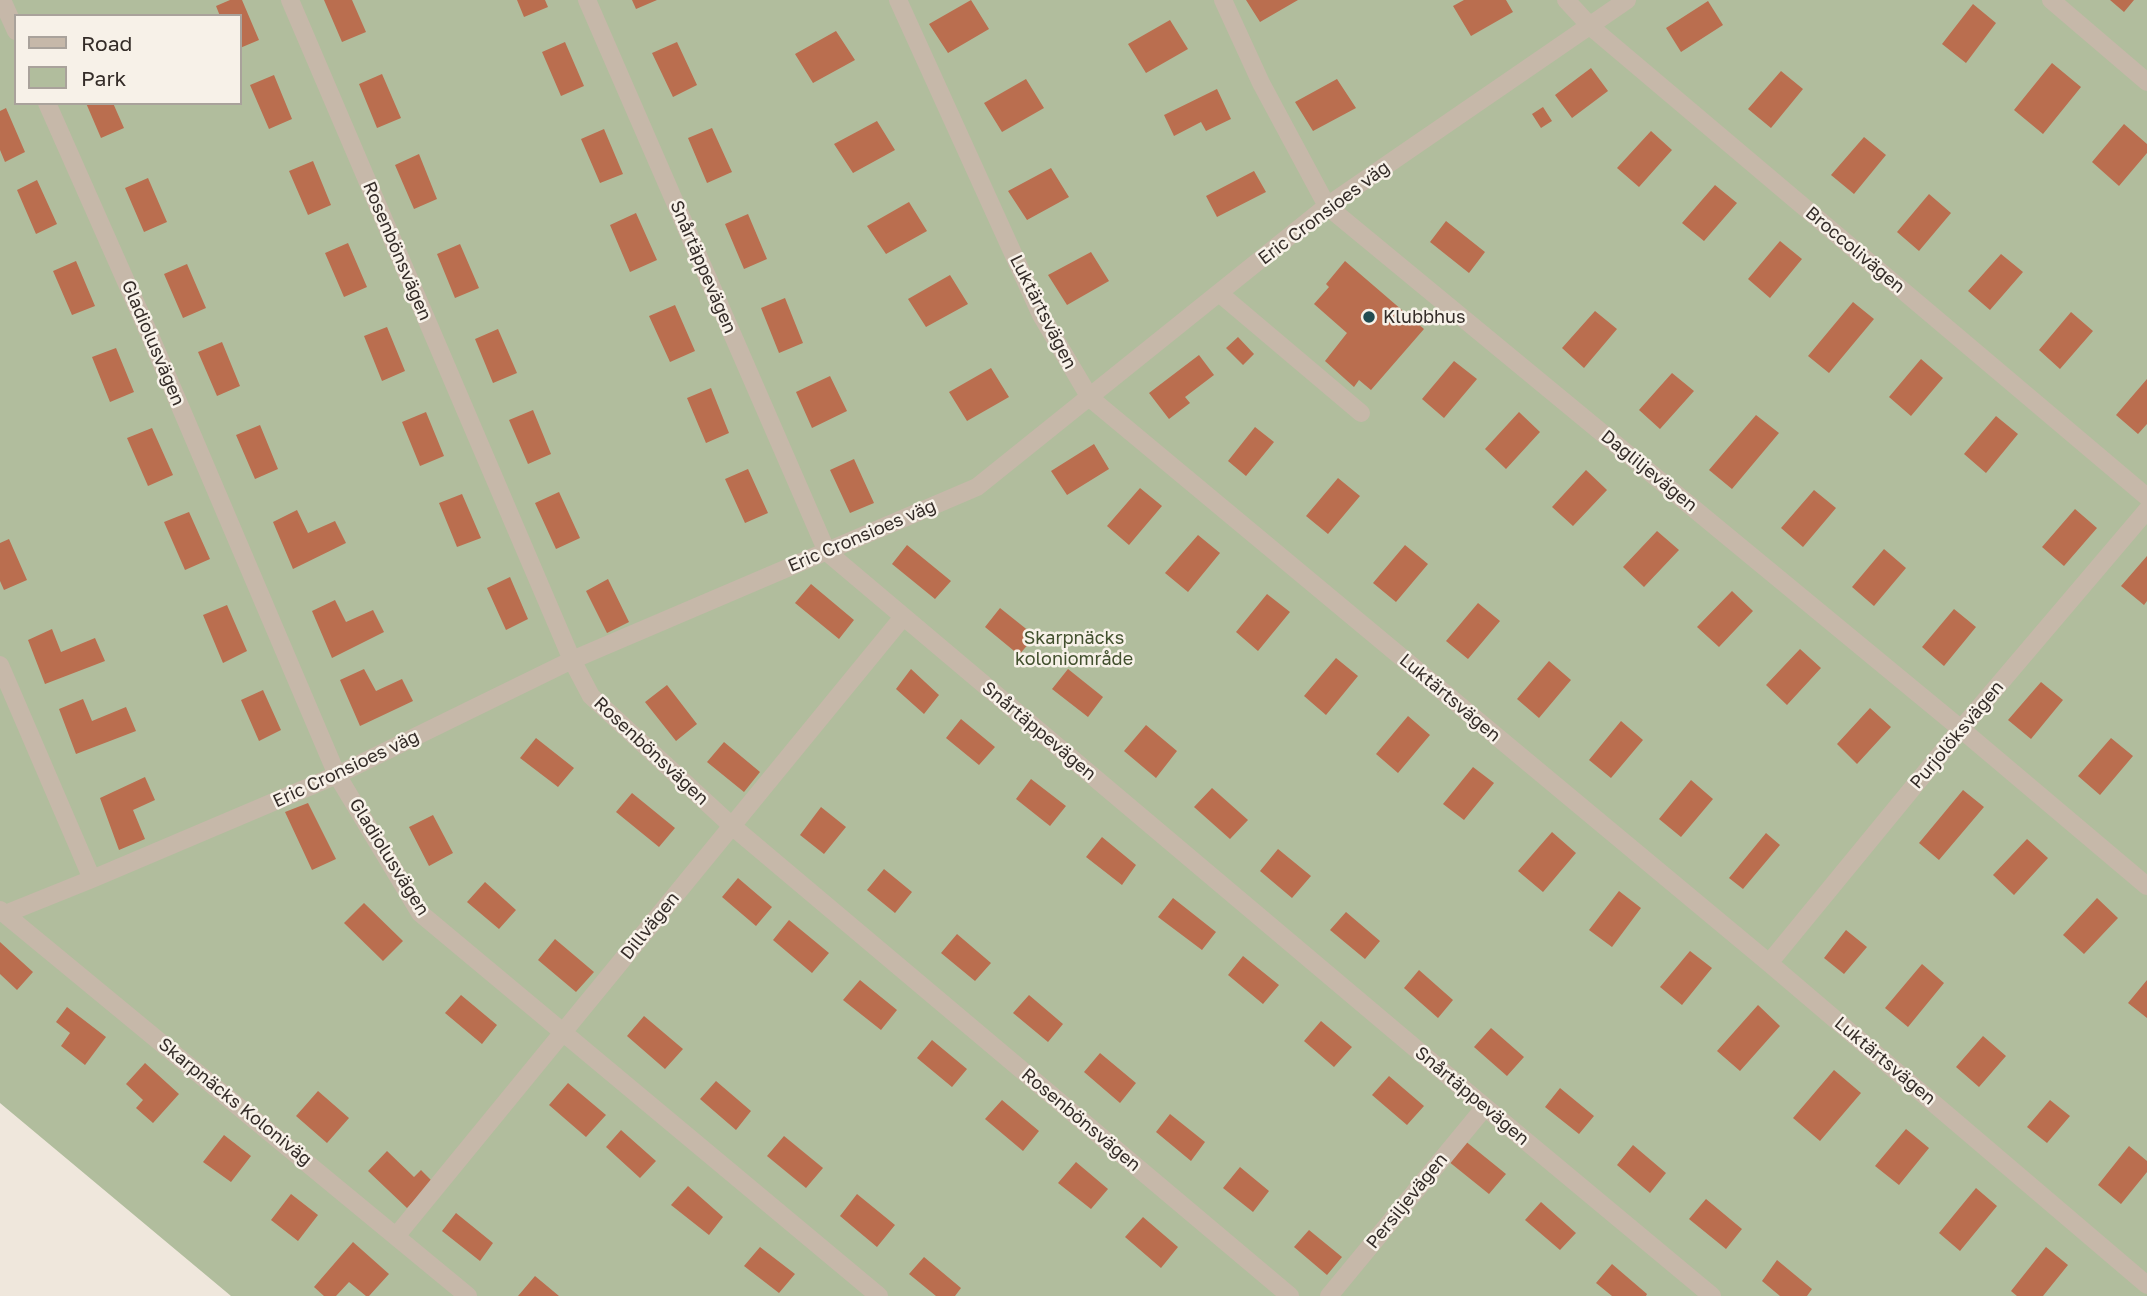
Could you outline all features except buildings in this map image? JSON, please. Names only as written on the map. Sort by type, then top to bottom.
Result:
[{"type":"street","points":[[2,0],[14,27]]},
{"type":"street","name":"Rosenbönsvägen","points":[[290,0],[572,660],[591,696],[732,826],[1290,1296]]},
{"type":"street","name":"Snårtäppevägen","points":[[587,0],[827,552],[1712,1296]]},
{"type":"street","name":"Luktärtsvägen","points":[[898,0],[1041,314],[1090,398],[1769,963],[2147,1284]]},
{"type":"street","name":"Dagliljevägen","points":[[1223,0],[1261,83],[1327,206],[1961,729],[2147,886]]},
{"type":"street","name":"Broccolivägen","points":[[1566,0],[1591,27],[2147,497]]},
{"type":"street","name":"Eric Cronsioes väg","points":[[2,912],[92,880],[337,775],[572,660],[977,487],[1327,206],[1627,0]]},
{"type":"street","points":[[2051,0],[2147,82]]},
{"type":"street","name":"Gladiolusvägen","points":[[48,105],[151,338],[337,775],[420,913],[879,1296]]},
{"type":"street","points":[[1219,293],[1361,413]]},
{"type":"street","name":"Purjolöksvägen","points":[[1769,963],[1961,729],[2147,510]]},
{"type":"street","name":"Dillvägen","points":[[397,1235],[903,617]]},
{"type":"street","points":[[0,666],[92,880]]},
{"type":"street","name":"Skarpnäcks Koloniväg","points":[[2,912],[468,1296]]},
{"type":"street","name":"Persiljevägen","points":[[1329,1296],[1485,1107]]},
{"type":"green space","name":"Skarpnäcks koloniområde","points":[[0,0],[2147,0],[2147,1296],[231,1296],[0,1103]]},
{"type":"place","name":"Klubbhus","points":[[1369,317]]}]
